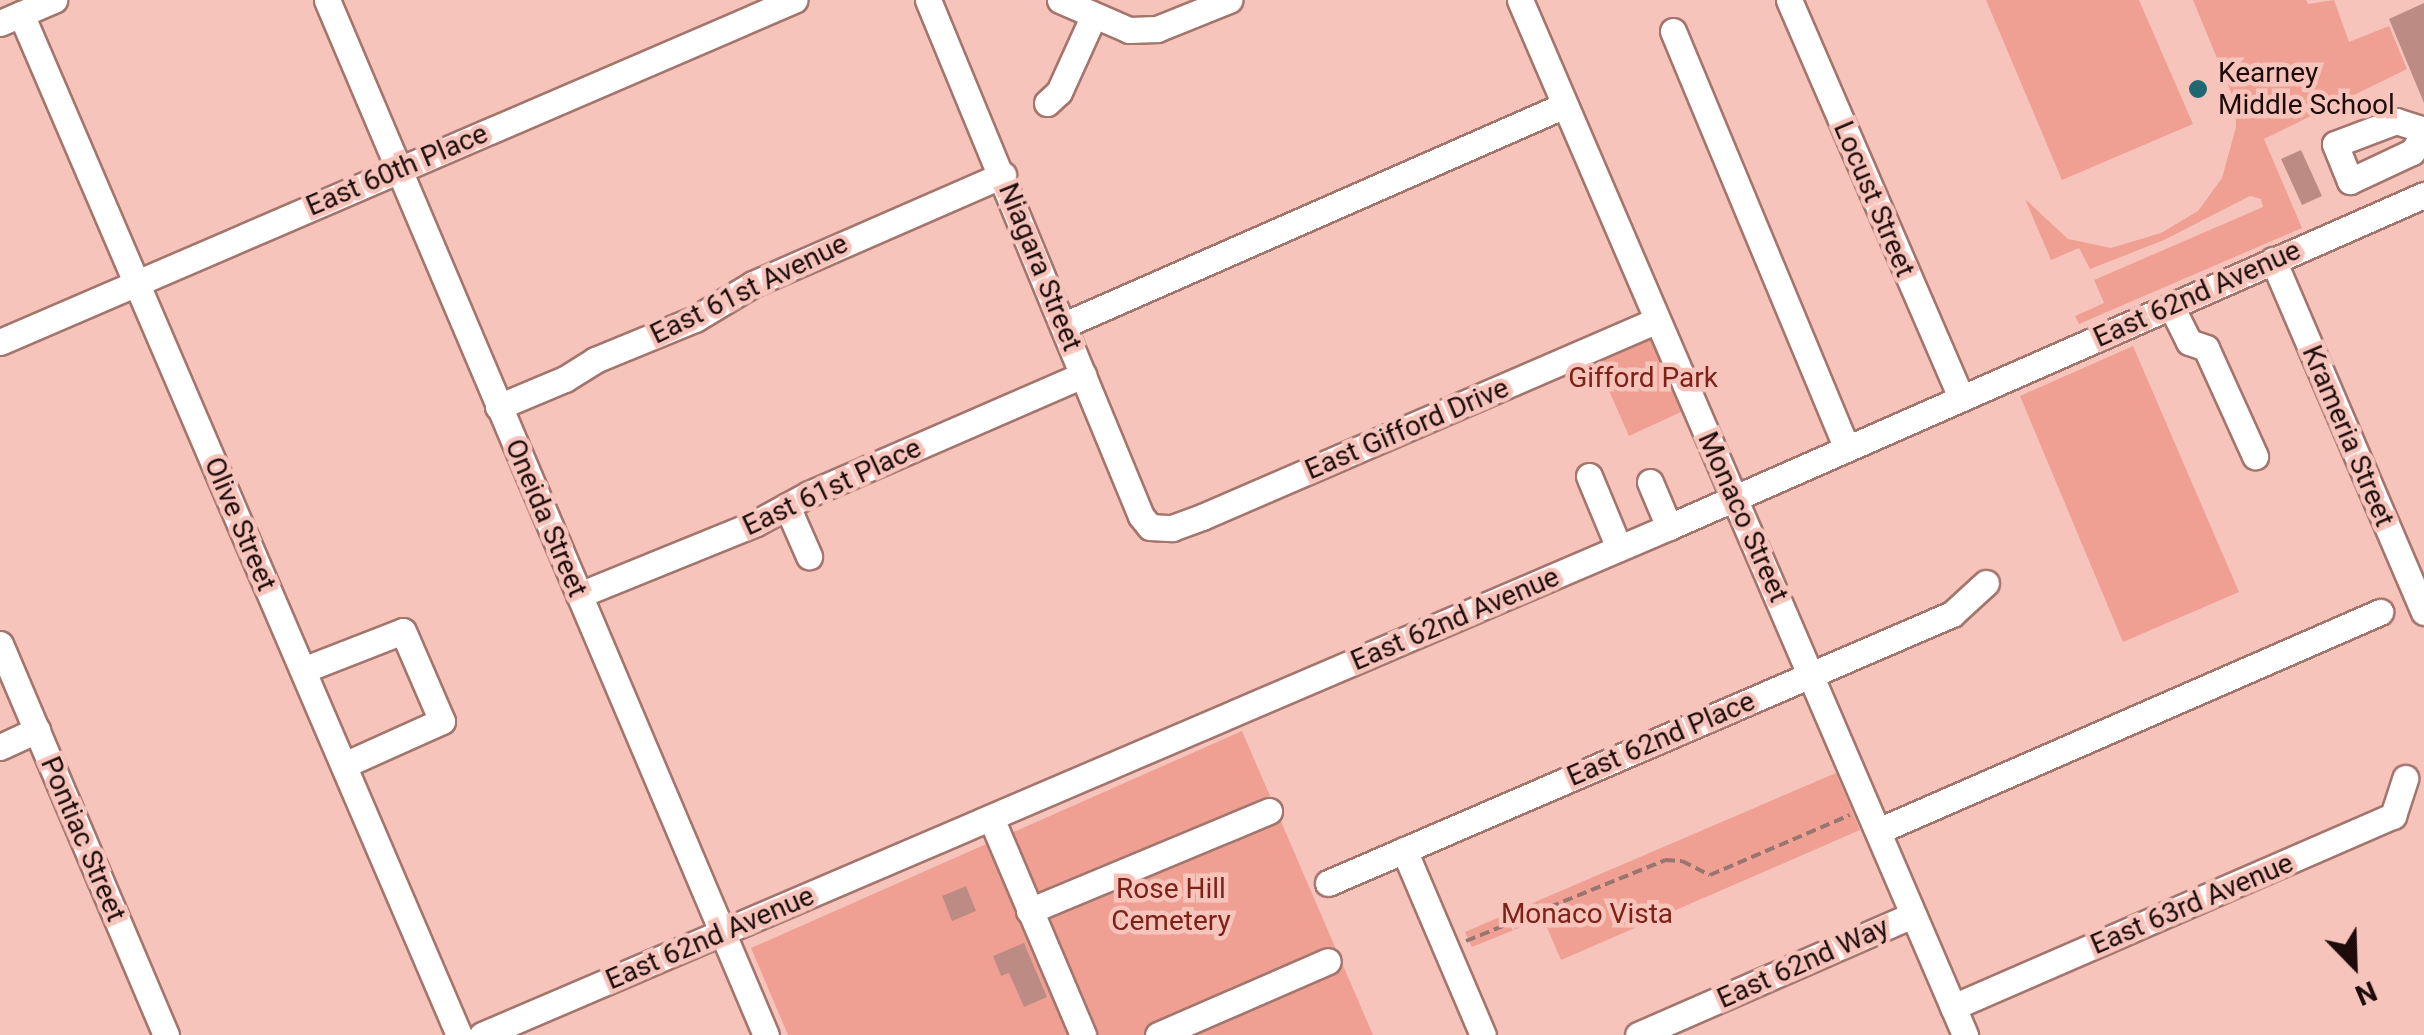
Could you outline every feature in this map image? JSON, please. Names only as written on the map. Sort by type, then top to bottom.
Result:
[{"type":"street","points":[[10,19],[54,0]]},
{"type":"street","name":"Oneida Street","points":[[327,0],[766,1035]]},
{"type":"street","name":"East 60th Place","points":[[0,342],[794,0]]},
{"type":"street","name":"Niagara Street","points":[[928,0],[1141,516],[1156,528]]},
{"type":"street","points":[[1060,0],[1130,30],[1157,29],[1229,0]]},
{"type":"street","name":"Monaco Street","points":[[1520,0],[1965,1035]]},
{"type":"street","name":"Locust Street","points":[[1789,0],[1961,397]]},
{"type":"street","points":[[1047,103],[1059,92],[1093,17]]},
{"type":"street","name":"Olive Street","points":[[10,19],[136,284],[460,1035]]},
{"type":"street","points":[[1673,31],[1847,448]]},
{"type":"street","points":[[1064,325],[1565,105]]},
{"type":"street","name":"East 61st Avenue","points":[[498,408],[564,379],[594,360],[695,319],[753,284],[1002,175]]},
{"type":"street","name":"East 62nd Avenue","points":[[482,1035],[1669,527],[2424,196]]},
{"type":"street","name":"Krameria Street","points":[[2272,260],[2424,612]]},
{"type":"street","points":[[2171,306],[2189,342],[2206,348],[2254,456]]},
{"type":"street","name":"East Gifford Drive","points":[[1156,528],[1172,528],[1202,517],[1656,321]]},
{"type":"street","name":"East 61st Place","points":[[579,596],[1083,375]]},
{"type":"street","points":[[1589,476],[1619,548]]},
{"type":"street","points":[[1650,482],[1669,527]]},
{"type":"street","points":[[787,506],[809,556]]},
{"type":"street","name":"East 62nd Place","points":[[1328,884],[1952,614],[1986,583]]},
{"type":"street","points":[[1873,819],[2380,612]]},
{"type":"street","points":[[303,670],[403,631],[442,722],[344,765]]},
{"type":"street","name":"Pontiac Street","points":[[0,644],[166,1035]]},
{"type":"street","points":[[0,747],[37,730]]},
{"type":"street","name":"East 63rd Avenue","points":[[1953,1007],[2393,816],[2406,778]]},
{"type":"street","points":[[1029,911],[1268,811]]},
{"type":"street","points":[[991,818],[1083,1035]]},
{"type":"street","points":[[1404,850],[1483,1035]]},
{"type":"street","name":"East 62nd Way","points":[[1638,1035],[1912,916]]},
{"type":"street","points":[[1158,1035],[1328,960]]},
{"type":"path","points":[[1448,948],[1665,860],[1682,860],[1710,876],[1873,819]]},
{"type":"green space","points":[[1986,0],[2139,0],[2193,124],[2062,180]]},
{"type":"green space","points":[[2193,0],[2306,0],[2308,4],[2334,0],[2349,42],[2389,26],[2407,69],[2264,139],[2302,228],[2079,324],[2075,316],[2104,303],[2094,280],[2263,207],[2261,199],[2250,196],[2164,240],[2090,269],[2079,248],[2051,260],[2025,199],[2068,239],[2111,248],[2161,233],[2198,211],[2222,178],[2236,127],[2235,102]]},
{"type":"green space","name":"Gifford Park","points":[[1656,321],[1694,406],[1629,436],[1591,350]]},
{"type":"green space","points":[[2133,346],[2239,592],[2123,642],[2020,396]]},
{"type":"green space","name":"Rose Hill Cemetery","points":[[1242,731],[1373,1035],[788,1035],[751,948]]},
{"type":"green space","name":"Monaco Vista","points":[[1836,773],[1860,830],[1561,960],[1543,918],[1472,947],[1465,932]]},
{"type":"building","points":[[2424,3],[2424,103],[2389,19]]},
{"type":"building","points":[[2301,150],[2322,196],[2302,205],[2281,159]]},
{"type":"building","points":[[966,886],[976,911],[952,921],[942,896]]},
{"type":"building","points":[[1024,943],[1047,997],[1024,1007],[1009,973],[1001,976],[993,956]]},
{"type":"place","name":"Kearney Middle School","points":[[2198,89]]}]
